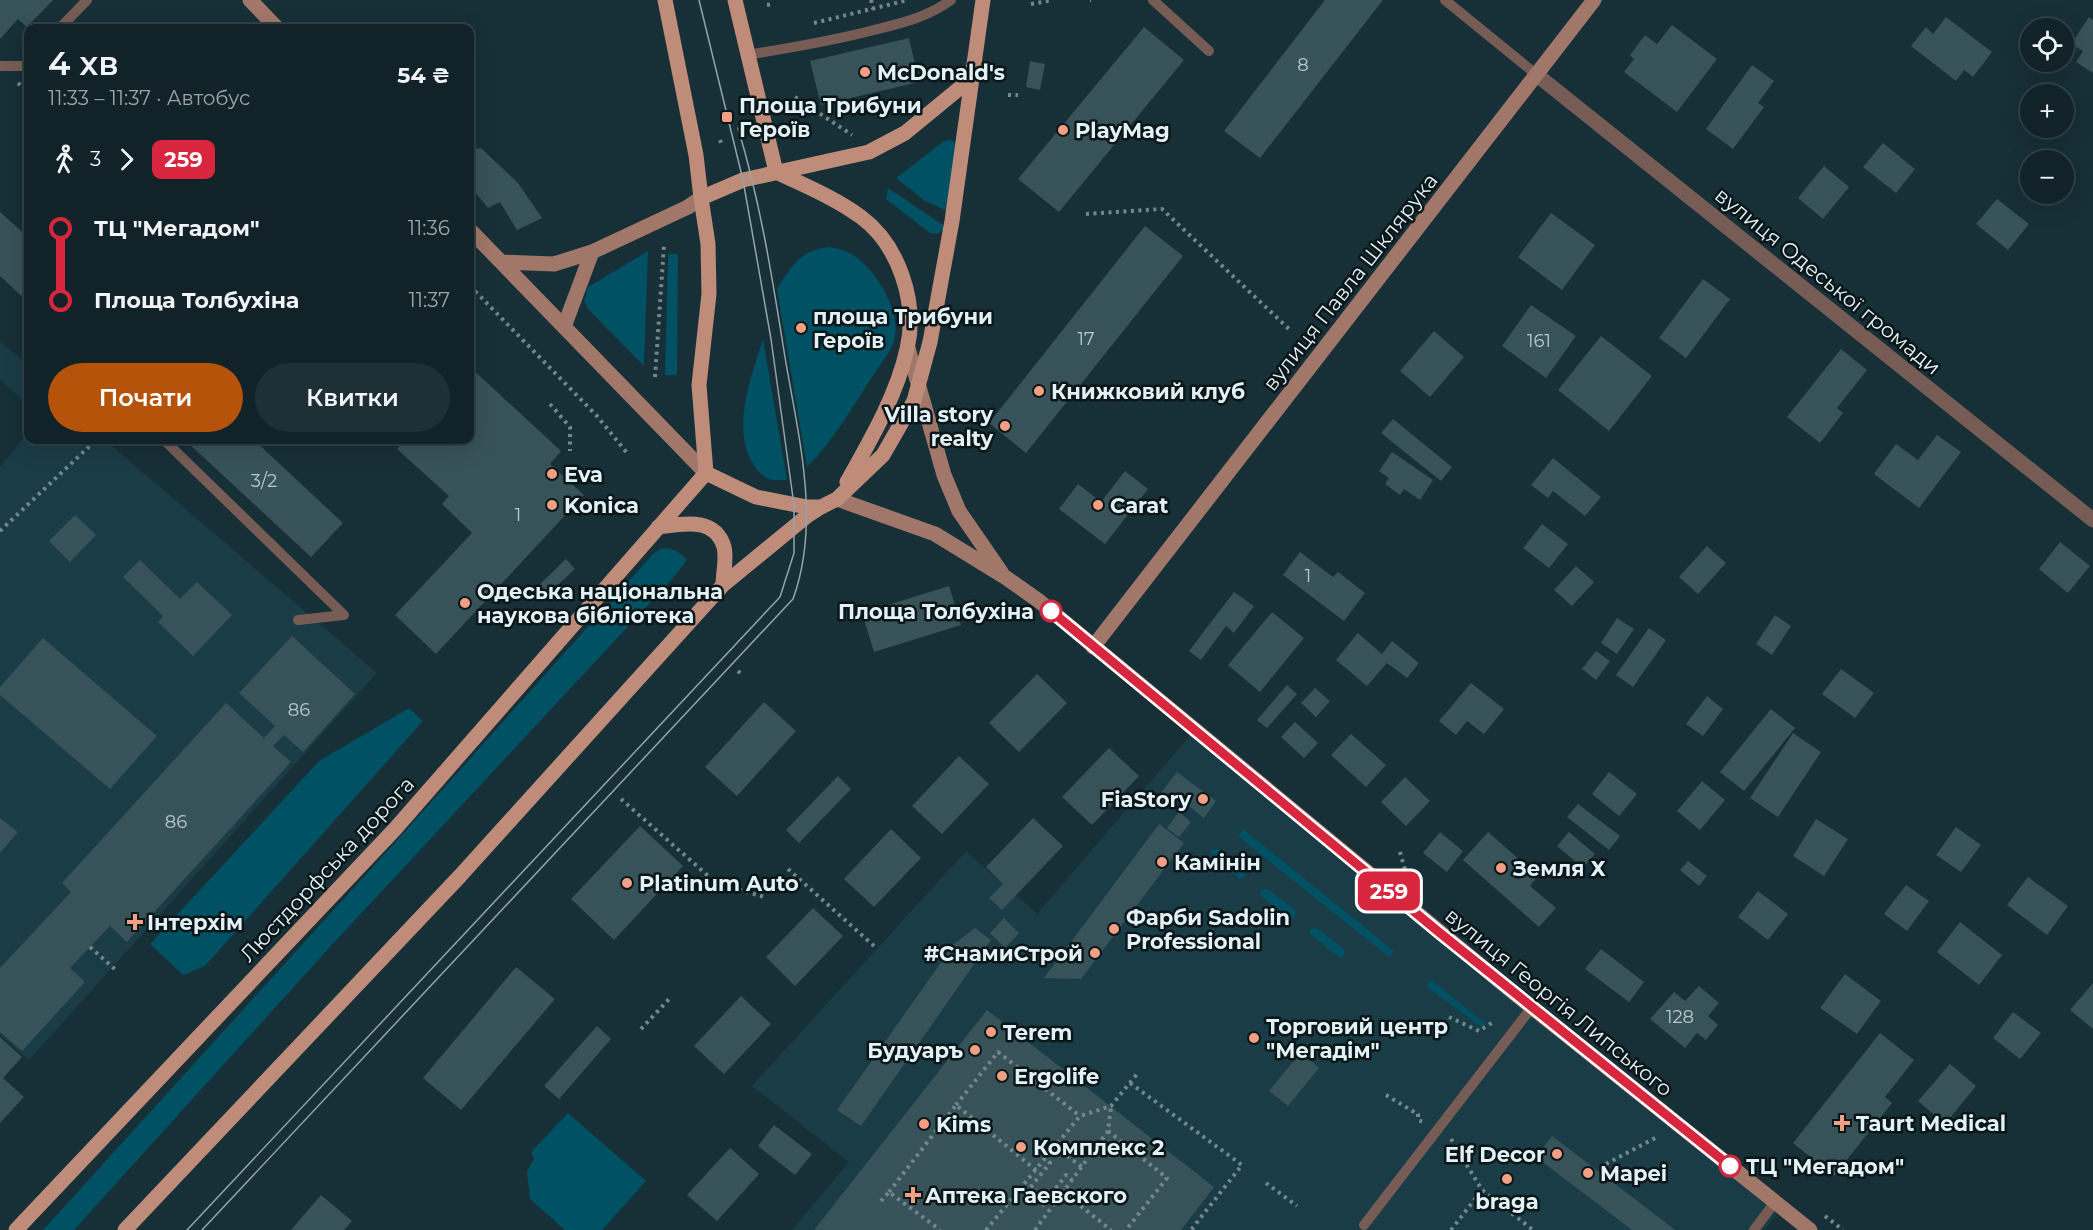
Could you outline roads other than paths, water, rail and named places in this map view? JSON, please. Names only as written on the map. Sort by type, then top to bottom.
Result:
[{"type":"main road","points":[[665,0],[696,155],[708,244],[710,294],[699,385],[706,473],[756,497],[794,505],[821,507]]},
{"type":"main road","points":[[735,0],[776,172]]},
{"type":"main road","points":[[125,1230],[460,876],[723,585],[821,507],[837,499],[883,455],[914,401],[930,342],[952,221],[983,0]]},
{"type":"main road","points":[[701,198],[748,179],[869,152],[905,133],[972,78]]},
{"type":"main road","points":[[776,172],[836,201],[863,219],[890,247],[903,277],[910,314],[908,348],[890,398],[869,443],[837,499]]},
{"type":"main road","name":"Люстдорфська дорога","points":[[16,1230],[395,830],[706,473]]},
{"type":"main road","points":[[658,527],[691,523],[705,525],[717,533],[724,548],[723,585]]},
{"type":"street","points":[[250,0],[273,24]]},
{"type":"street","name":"вулиця Павла Шклярука","points":[[1093,647],[1594,0]]},
{"type":"street","name":"вулиця Одеської громади","points":[[1537,75],[2093,520]]},
{"type":"street","points":[[501,262],[554,264],[592,252],[688,207],[701,198]]},
{"type":"street","points":[[474,234],[706,473]]},
{"type":"street","points":[[564,327],[592,252]]},
{"type":"street","name":"вулиця Георгія Липського","points":[[908,348],[944,475],[959,511],[1005,577]]},
{"type":"street","name":"вулиця Георгія Липського","points":[[837,499],[935,534],[1039,601],[1532,1007],[1810,1230]]},
{"type":"lane","points":[[64,24],[87,0]]},
{"type":"lane","points":[[747,55],[829,41],[908,22],[938,9],[951,0]]},
{"type":"lane","points":[[1153,0],[1209,51]]},
{"type":"lane","points":[[1445,0],[1537,75]]},
{"type":"lane","points":[[0,66],[24,66]]},
{"type":"lane","points":[[168,444],[344,615],[298,620]]},
{"type":"lane","points":[[1364,1225],[1532,1007]]},
{"type":"lane","points":[[1754,1230],[1775,1202]]},
{"type":"tram line","points":[[187,1230],[780,597],[794,553],[794,505],[771,339],[743,180],[699,0]]},
{"type":"tram line","points":[[202,1230],[793,599],[806,538],[804,475],[765,239],[738,128]]},
{"type":"place","name":"McDonald's","points":[[865,72]]},
{"type":"place","name":"Площа Трибуни Героїв","points":[[727,117]]},
{"type":"place","name":"PlayMag","points":[[1063,130]]},
{"type":"place","name":"площа Трибуни Героїв","points":[[801,328]]},
{"type":"place","name":"Книжковий клуб","points":[[1039,391]]},
{"type":"place","name":"Villa story realty","points":[[1005,426]]},
{"type":"place","name":"Eva","points":[[552,474]]},
{"type":"place","name":"Konica","points":[[552,505]]},
{"type":"place","name":"Carat","points":[[1098,505]]},
{"type":"place","name":"Одеська національна наукова бібліотека","points":[[465,603]]},
{"type":"place","name":"Площа Толбухіна","points":[[1051,611]]},
{"type":"place","name":"FiaStory","points":[[1203,799]]},
{"type":"place","name":"Камінін","points":[[1162,862]]},
{"type":"place","name":"Земля Х","points":[[1501,868]]},
{"type":"place","name":"Platinum Auto","points":[[627,883]]},
{"type":"place","name":"Інтерхім","points":[[135,922]]},
{"type":"place","name":"Фарби Sadolin Professional","points":[[1114,929]]},
{"type":"place","name":"#СнамиСтрой","points":[[1095,953]]},
{"type":"place","name":"Terem","points":[[991,1032]]},
{"type":"place","name":"Торговий центр \"Мегадім\"","points":[[1254,1038]]},
{"type":"place","name":"Будуаръ","points":[[975,1050]]},
{"type":"place","name":"Ergolife","points":[[1002,1076]]},
{"type":"place","name":"Taurt Medical","points":[[1842,1123]]},
{"type":"place","name":"Kims","points":[[924,1124]]},
{"type":"place","name":"Комплекс 2","points":[[1021,1147]]},
{"type":"place","name":"Elf Decor","points":[[1557,1154]]},
{"type":"place","name":"ТЦ \"Мегадом\"","points":[[1730,1166]]},
{"type":"place","name":"Mapei","points":[[1588,1173]]},
{"type":"place","name":"braga","points":[[1507,1179]]},
{"type":"place","name":"Аптека Гаевского","points":[[913,1195]]}]
